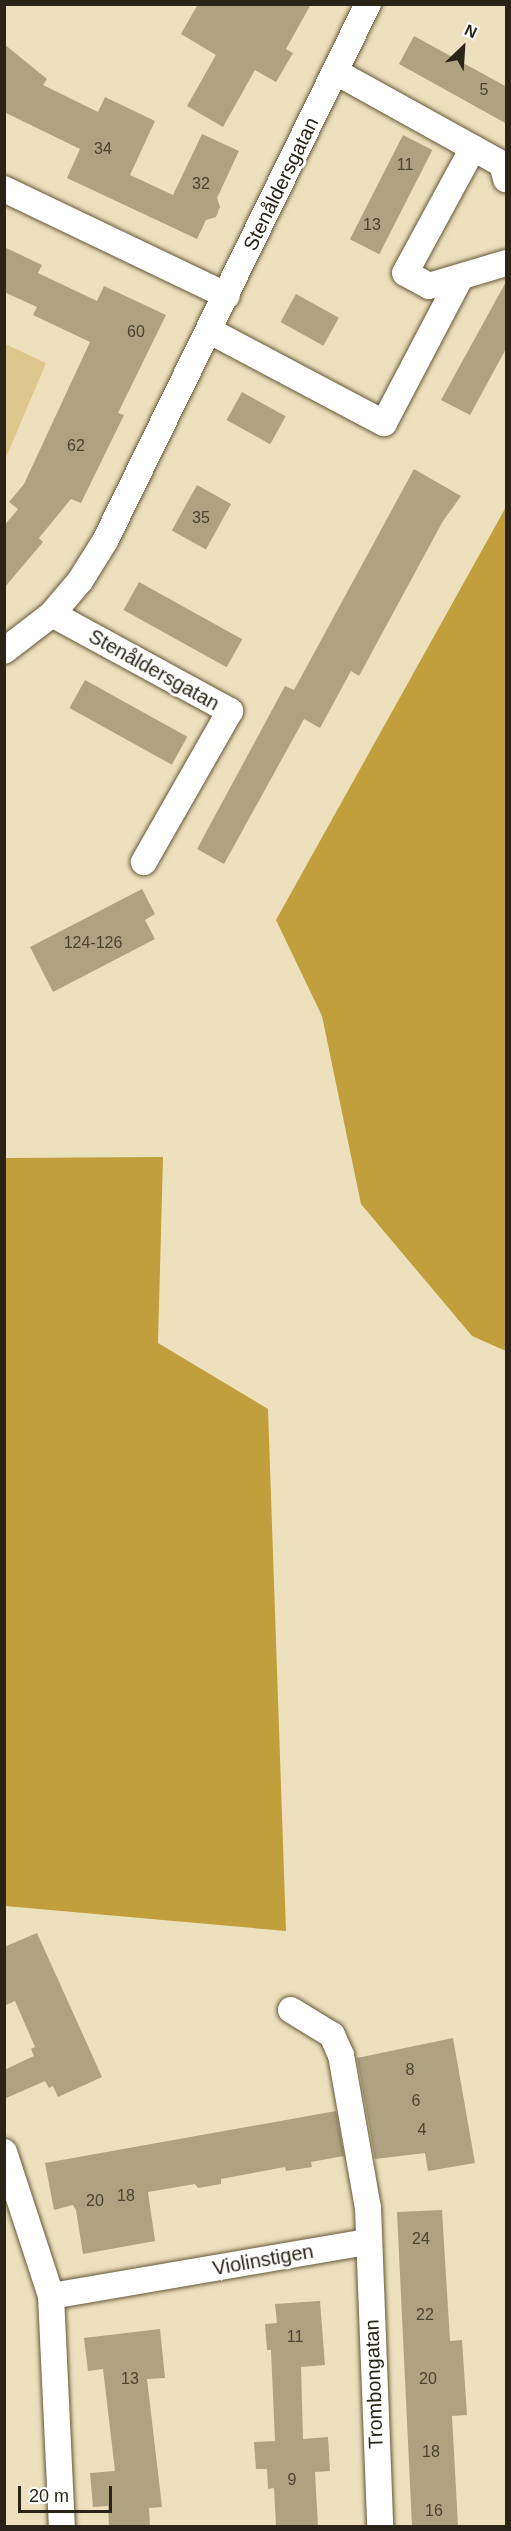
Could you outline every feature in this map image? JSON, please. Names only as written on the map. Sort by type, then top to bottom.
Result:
[{"type":"street","name":"Stenåldersgatan","points":[[4,651],[52,614],[80,581],[105,541],[210,332],[368,4]]},
{"type":"street","points":[[336,72],[502,164],[507,179]]},
{"type":"street","points":[[473,148],[405,273],[429,286],[507,263]]},
{"type":"street","points":[[4,189],[227,296]]},
{"type":"street","points":[[210,332],[384,423],[460,278]]},
{"type":"street","name":"Stenåldersgatan","points":[[52,614],[230,711],[144,862]]},
{"type":"street","points":[[291,2010],[332,2035],[341,2055],[368,2208],[368,2242]]},
{"type":"street","points":[[4,2152],[51,2296],[62,2526]]},
{"type":"street","name":"Violinstigen","points":[[51,2296],[368,2242]]},
{"type":"street","name":"Trombongatan","points":[[368,2242],[380,2526]]},
{"type":"shaded area","points":[[5,344],[46,363],[5,460]]},
{"type":"shaded area","points":[[506,507],[506,1351],[472,1336],[361,1204],[322,1016],[276,920]]},
{"type":"shaded area","points":[[163,1157],[158,1343],[268,1409],[286,1931],[5,1906],[5,1158]]},
{"type":"building","points":[[198,4],[311,4],[286,49],[293,53],[276,82],[255,70],[223,127],[187,106],[216,55],[181,34]]},
{"type":"building","points":[[414,36],[507,87],[507,124],[399,64]]},
{"type":"building","points":[[4,44],[47,79],[43,85],[98,112],[105,97],[155,121],[130,175],[173,195],[202,134],[239,151],[217,198],[220,207],[216,217],[206,220],[197,239],[67,178],[80,149],[4,112]]},
{"type":"building","points":[[403,135],[432,150],[379,254],[350,239]]},
{"type":"building","points":[[4,247],[42,265],[38,273],[97,301],[104,286],[166,315],[118,413],[124,415],[81,503],[71,499],[39,538],[43,542],[4,588],[4,526],[18,509],[9,502],[24,484],[90,342],[33,315],[37,307],[4,292]]},
{"type":"building","points":[[507,280],[507,347],[470,415],[441,400]]},
{"type":"building","points":[[296,294],[339,318],[323,346],[280,322]]},
{"type":"building","points":[[242,392],[286,416],[270,444],[226,420]]},
{"type":"building","points":[[414,469],[461,496],[443,521],[359,676],[351,671],[320,728],[304,719],[224,864],[197,849],[285,686],[294,690]]},
{"type":"building","points":[[197,485],[231,504],[206,549],[172,530]]},
{"type":"building","points":[[139,582],[242,639],[227,667],[123,610]]},
{"type":"building","points":[[85,680],[187,737],[172,765],[69,708]]},
{"type":"building","points":[[142,889],[155,914],[145,920],[155,939],[53,992],[30,947]]},
{"type":"building","points":[[37,1933],[102,2077],[58,2097],[53,2086],[49,2088],[45,2081],[4,2099],[4,2070],[34,2056],[31,2049],[35,2047],[15,2001],[4,2006],[4,1947]]},
{"type":"building","points":[[453,2038],[475,2163],[428,2171],[425,2153],[375,2159],[357,2058]]},
{"type":"building","points":[[336,2111],[344,2156],[311,2162],[312,2167],[286,2171],[285,2167],[221,2179],[221,2184],[198,2188],[195,2184],[148,2192],[155,2241],[83,2254],[76,2210],[73,2205],[54,2210],[45,2163]]},
{"type":"building","points":[[442,2210],[450,2341],[462,2340],[467,2415],[452,2416],[458,2526],[412,2526],[397,2212]]},
{"type":"building","points":[[320,2301],[325,2365],[301,2367],[303,2439],[328,2437],[330,2471],[315,2472],[318,2526],[276,2526],[274,2488],[268,2489],[267,2469],[256,2469],[254,2442],[275,2441],[271,2350],[267,2350],[265,2324],[277,2323],[275,2304]]},
{"type":"building","points":[[160,2329],[165,2378],[147,2379],[162,2507],[149,2508],[150,2526],[109,2526],[108,2506],[93,2507],[90,2473],[115,2471],[103,2369],[88,2371],[84,2338]]}]
